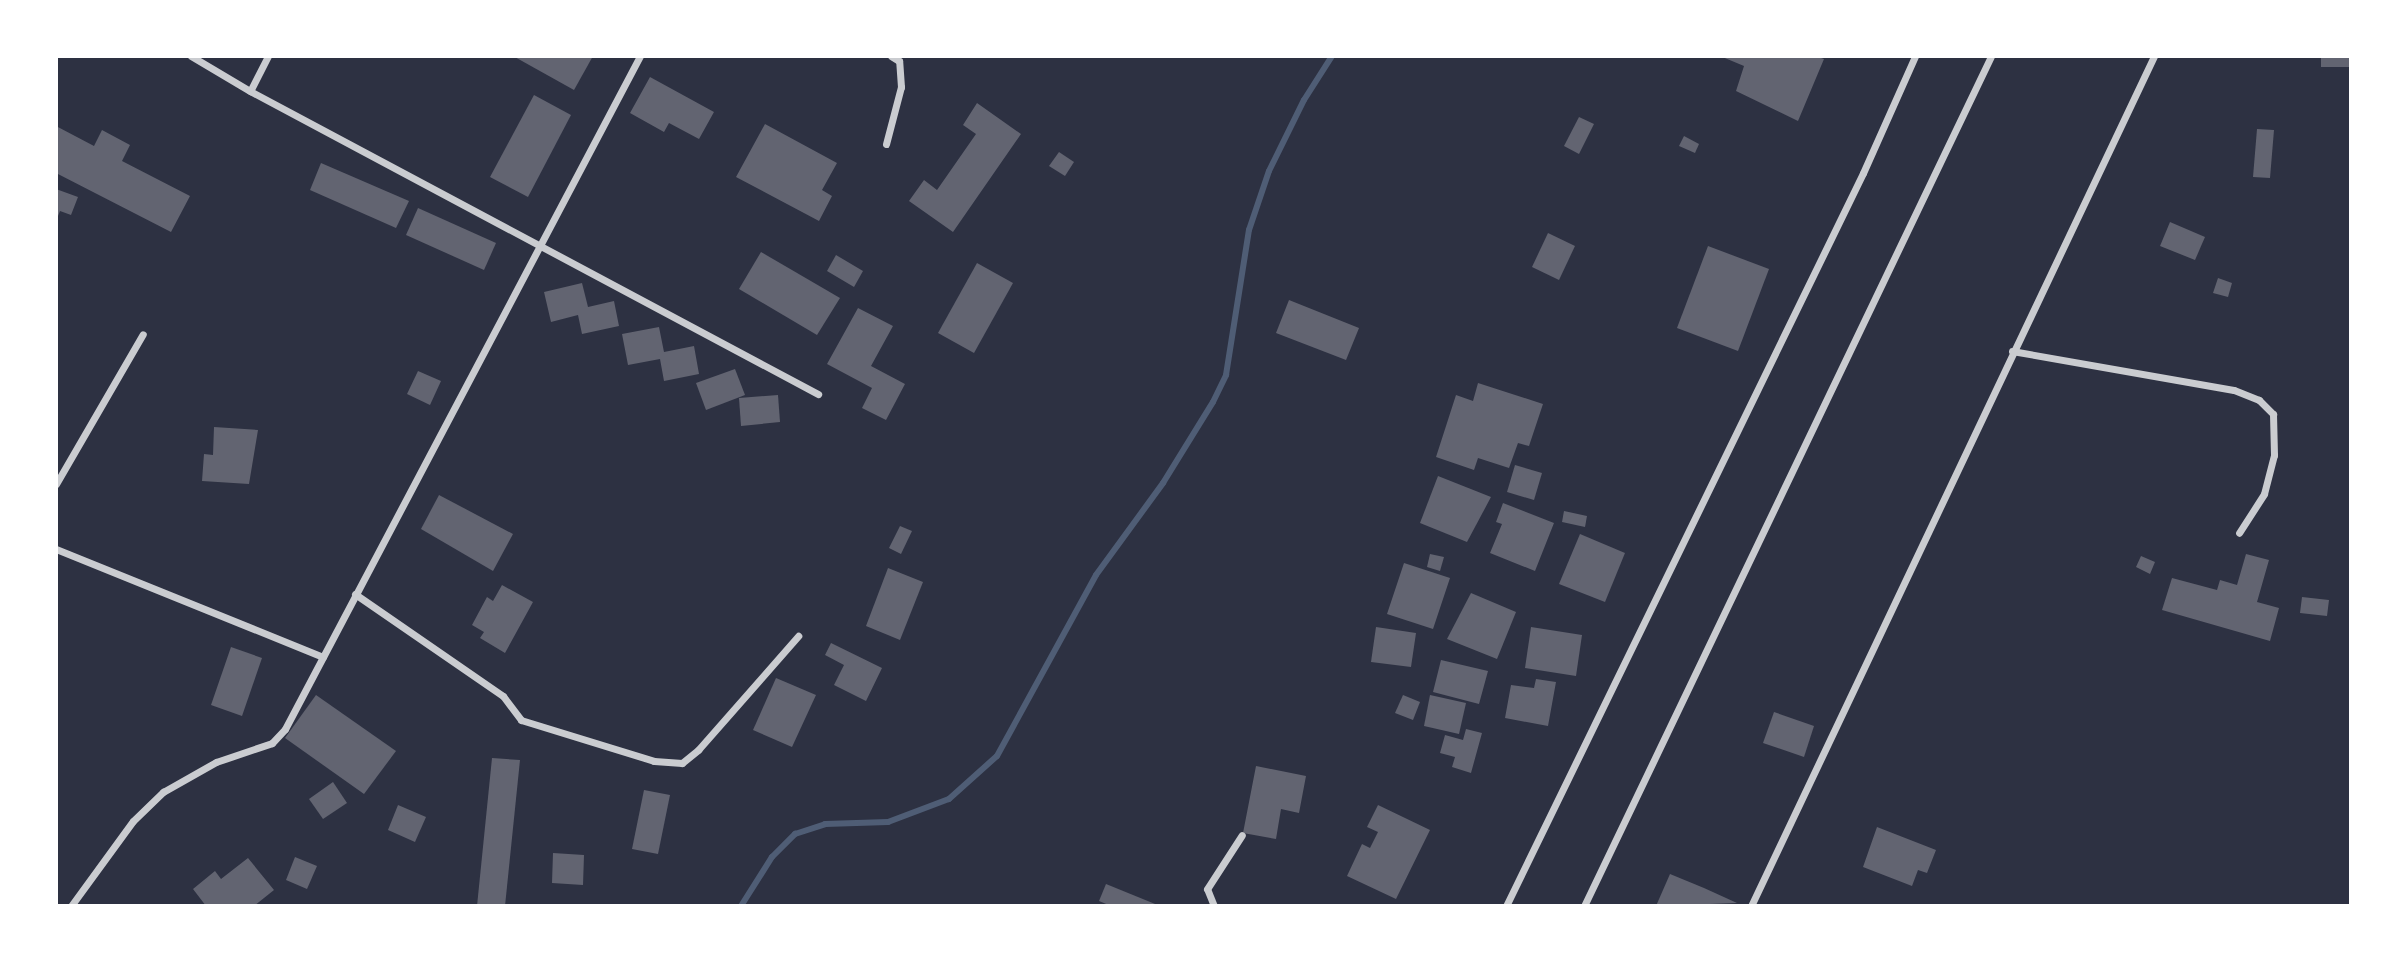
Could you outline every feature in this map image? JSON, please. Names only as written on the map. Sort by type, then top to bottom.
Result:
[{"type":"street","points":[[191,56],[250,91],[818,394]]},
{"type":"street","points":[[250,91],[268,56]]},
{"type":"street","points":[[71,906],[133,821],[163,792],[216,762],[272,743],[285,729],[640,56]]},
{"type":"street","points":[[886,144],[901,87],[899,61],[891,56]]},
{"type":"street","points":[[1506,906],[1863,173],[1914,56]]},
{"type":"street","points":[[1584,906],[1991,56]]},
{"type":"street","points":[[1751,906],[2154,56]]},
{"type":"street","points":[[56,484],[143,334]]},
{"type":"street","points":[[2012,351],[2234,390],[2259,400],[2273,415],[2274,456],[2264,494],[2239,533]]},
{"type":"street","points":[[56,549],[323,657]]},
{"type":"street","points":[[355,594],[503,696],[521,720],[654,761],[682,763],[698,750],[798,636]]},
{"type":"street","points":[[1214,906],[1207,889],[1242,835]]},
{"type":"building","points":[[513,56],[593,56],[574,90]]},
{"type":"building","points":[[1720,56],[1815,56],[1824,59],[1798,121],[1736,91],[1744,66]]},
{"type":"building","points":[[2321,56],[2351,56],[2351,67],[2321,67]]},
{"type":"building","points":[[650,77],[714,112],[699,139],[669,123],[664,132],[630,113]]},
{"type":"building","points":[[534,95],[571,115],[528,197],[490,177]]},
{"type":"building","points":[[977,103],[1021,134],[953,232],[909,201],[924,180],[937,190],[976,134],[963,125]]},
{"type":"building","points":[[1579,117],[1594,124],[1579,154],[1564,146]]},
{"type":"building","points":[[765,124],[837,163],[822,190],[832,196],[819,221],[736,177]]},
{"type":"building","points":[[56,126],[94,146],[102,130],[130,145],[122,161],[190,196],[171,232],[56,173]]},
{"type":"building","points":[[2257,129],[2274,130],[2270,178],[2253,177]]},
{"type":"building","points":[[1684,136],[1699,144],[1695,153],[1679,146]]},
{"type":"building","points":[[1059,152],[1074,162],[1065,176],[1049,166]]},
{"type":"building","points":[[321,163],[409,201],[396,228],[310,190]]},
{"type":"building","points":[[56,189],[78,197],[71,215],[60,211],[56,221]]},
{"type":"building","points":[[418,208],[496,243],[484,270],[406,235]]},
{"type":"building","points":[[2170,222],[2205,237],[2195,260],[2160,246]]},
{"type":"building","points":[[1548,233],[1575,246],[1559,280],[1532,267]]},
{"type":"building","points":[[1708,246],[1769,269],[1738,351],[1677,328]]},
{"type":"building","points":[[761,252],[840,298],[817,335],[739,289]]},
{"type":"building","points":[[836,255],[863,271],[854,287],[827,271]]},
{"type":"building","points":[[977,263],[1013,283],[974,353],[938,333]]},
{"type":"building","points":[[2218,278],[2232,283],[2228,297],[2213,293]]},
{"type":"building","points":[[582,283],[588,307],[614,301],[619,326],[582,334],[578,315],[551,322],[544,292]]},
{"type":"building","points":[[1289,300],[1359,328],[1346,360],[1276,333]]},
{"type":"building","points":[[858,308],[893,326],[871,366],[905,384],[886,420],[862,408],[872,388],[827,364]]},
{"type":"building","points":[[659,327],[664,352],[694,346],[699,374],[664,381],[660,359],[628,365],[622,334]]},
{"type":"building","points":[[735,369],[745,395],[706,410],[696,383]]},
{"type":"building","points":[[418,371],[441,381],[430,405],[407,394]]},
{"type":"building","points":[[1478,383],[1543,404],[1529,446],[1518,443],[1509,468],[1478,458],[1474,470],[1436,457],[1456,395],[1473,401]]},
{"type":"building","points":[[778,395],[780,422],[741,426],[739,398]]},
{"type":"building","points":[[214,427],[258,430],[249,484],[202,481],[204,454],[213,455]]},
{"type":"building","points":[[1515,465],[1542,473],[1534,500],[1507,492]]},
{"type":"building","points":[[1438,476],[1491,497],[1467,542],[1420,523]]},
{"type":"building","points":[[439,495],[513,534],[493,571],[421,529]]},
{"type":"building","points":[[1503,503],[1554,523],[1535,571],[1490,553],[1502,524],[1496,522]]},
{"type":"building","points":[[1564,511],[1587,516],[1585,527],[1562,522]]},
{"type":"building","points":[[900,526],[912,531],[901,554],[889,548]]},
{"type":"building","points":[[1580,534],[1625,553],[1605,602],[1559,584]]},
{"type":"building","points":[[1430,554],[1444,557],[1440,571],[1427,567]]},
{"type":"building","points":[[2246,554],[2269,560],[2257,602],[2279,608],[2270,641],[2162,610],[2172,578],[2217,590],[2220,580],[2237,585]]},
{"type":"building","points":[[2141,556],[2155,562],[2150,574],[2136,567]]},
{"type":"building","points":[[1404,563],[1450,578],[1433,629],[1387,614]]},
{"type":"building","points":[[888,568],[923,582],[900,640],[866,626]]},
{"type":"building","points":[[502,585],[533,602],[505,653],[480,638],[484,632],[472,625],[487,597],[493,601]]},
{"type":"building","points":[[1471,593],[1516,612],[1497,659],[1447,639]]},
{"type":"building","points":[[2302,597],[2329,600],[2327,616],[2300,613]]},
{"type":"building","points":[[1376,627],[1416,633],[1411,667],[1371,662]]},
{"type":"building","points":[[1531,627],[1582,635],[1576,676],[1525,668]]},
{"type":"building","points":[[831,643],[882,668],[866,701],[834,685],[844,665],[825,655]]},
{"type":"building","points":[[231,647],[262,658],[242,716],[211,705]]},
{"type":"building","points":[[1441,660],[1488,671],[1479,704],[1433,692]]},
{"type":"building","points":[[776,678],[816,695],[792,747],[753,730]]},
{"type":"building","points":[[1536,679],[1556,682],[1548,726],[1505,718],[1511,685],[1534,688]]},
{"type":"building","points":[[316,695],[396,751],[364,794],[285,738]]},
{"type":"building","points":[[1403,695],[1420,702],[1413,720],[1395,713]]},
{"type":"building","points":[[1430,695],[1466,703],[1459,734],[1424,726]]},
{"type":"building","points":[[1774,712],[1814,726],[1804,757],[1763,743]]},
{"type":"building","points":[[1466,729],[1482,733],[1471,773],[1452,767],[1455,757],[1440,753],[1445,735],[1463,740]]},
{"type":"building","points":[[492,758],[520,760],[505,906],[477,906]]},
{"type":"building","points":[[1256,766],[1306,776],[1299,813],[1281,809],[1276,839],[1243,833]]},
{"type":"building","points":[[333,782],[347,803],[323,819],[309,799]]},
{"type":"building","points":[[644,790],[670,795],[658,854],[632,849]]},
{"type":"building","points":[[398,805],[426,817],[415,842],[388,830]]},
{"type":"building","points":[[1378,805],[1430,830],[1396,899],[1347,876],[1362,844],[1370,848],[1378,832],[1367,827]]},
{"type":"building","points":[[1877,827],[1936,850],[1927,873],[1918,870],[1912,886],[1863,867]]},
{"type":"building","points":[[553,853],[584,855],[583,885],[552,883]]},
{"type":"building","points":[[295,857],[317,866],[307,889],[286,880]]},
{"type":"building","points":[[248,858],[274,890],[254,906],[206,906],[193,889],[215,871],[221,879]]},
{"type":"building","points":[[1670,874],[1704,888],[1737,903],[1656,906]]},
{"type":"building","points":[[1106,884],[1160,906],[1111,906],[1099,901]]},
{"type":"waterway","points":[[741,906],[772,857],[795,834],[825,824],[888,822],[949,799],[997,756],[1096,575],[1163,483],[1213,402],[1226,375],[1249,230],[1269,171],[1304,100],[1332,56]]}]
